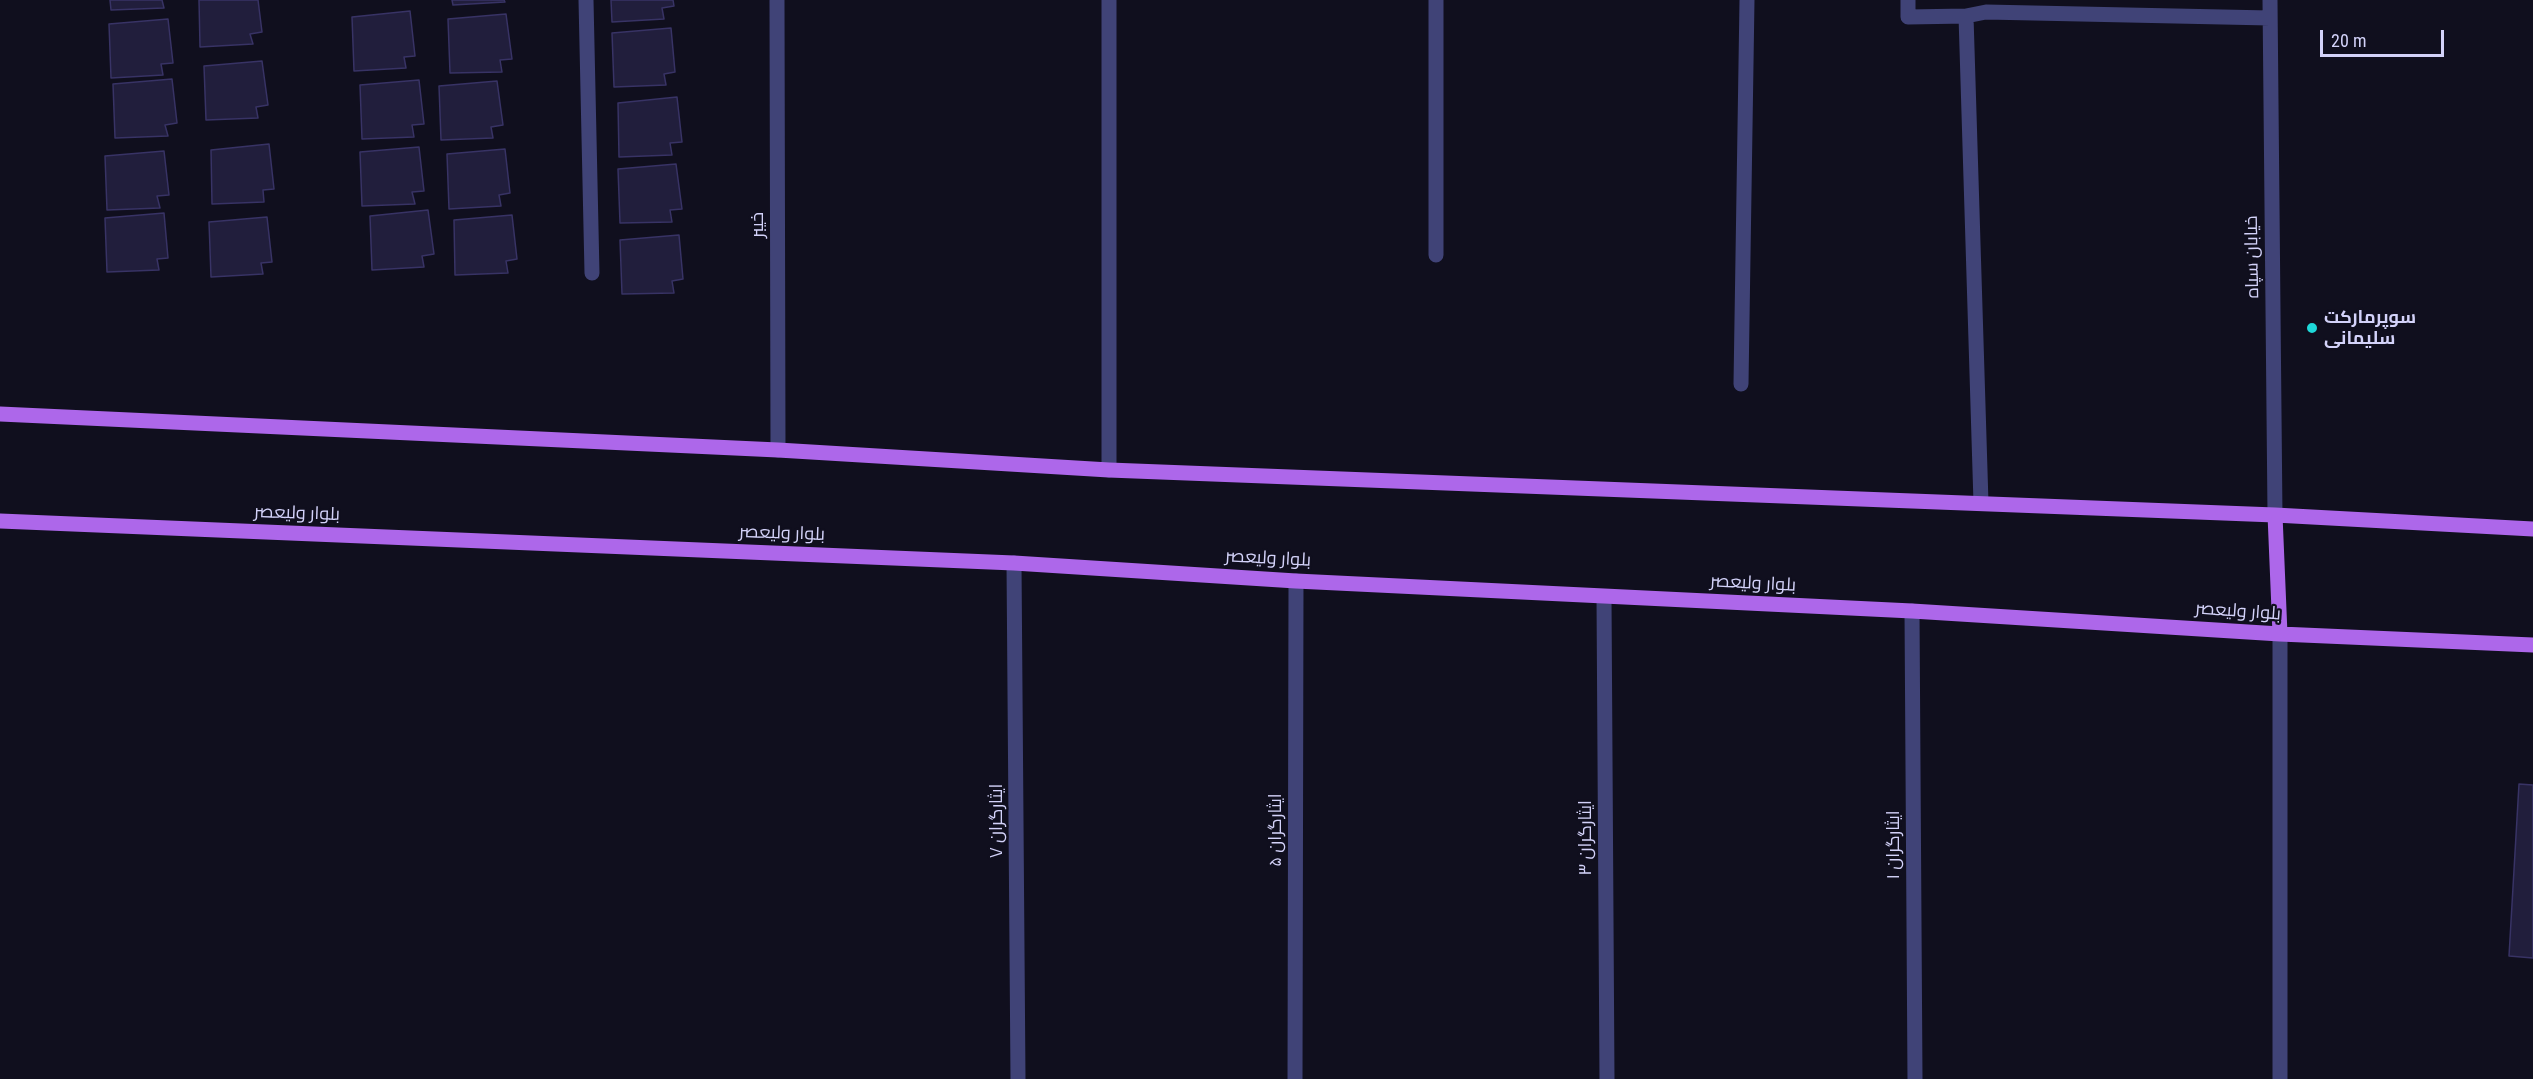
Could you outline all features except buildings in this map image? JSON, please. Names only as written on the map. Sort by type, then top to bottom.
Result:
[{"type":"main road","points":[[0,414],[778,450],[1109,470],[2276,514],[2533,529]]},
{"type":"main road","points":[[2276,514],[2280,634]]},
{"type":"main road","name":"بلوار ولیعصر","points":[[0,521],[1014,563],[1296,581],[1912,611],[2280,634],[2533,645]]},
{"type":"street","points":[[586,0],[592,273]]},
{"type":"street","name":"خیبر","points":[[777,0],[778,450]]},
{"type":"street","points":[[1109,0],[1109,470]]},
{"type":"street","points":[[1436,0],[1436,255]]},
{"type":"street","points":[[1741,384],[1747,0]]},
{"type":"street","points":[[1908,0],[1908,17],[1966,16],[1986,12],[2270,18]]},
{"type":"street","name":"خیابان سپاه","points":[[2270,0],[2276,514]]},
{"type":"street","points":[[1966,16],[1981,503]]},
{"type":"street","name":"ایثارگران ۷","points":[[1014,563],[1018,1079]]},
{"type":"street","name":"ایثارگران ۵","points":[[1295,1079],[1296,581]]},
{"type":"street","name":"ایثارگران ۳","points":[[1604,597],[1606,1079]]},
{"type":"street","name":"ایثارگران ۱","points":[[1912,611],[1915,1079]]},
{"type":"street","points":[[2280,634],[2280,1079]]},
{"type":"place","name":"سوپرمارکت سلیمانی","points":[[2312,328]]}]
